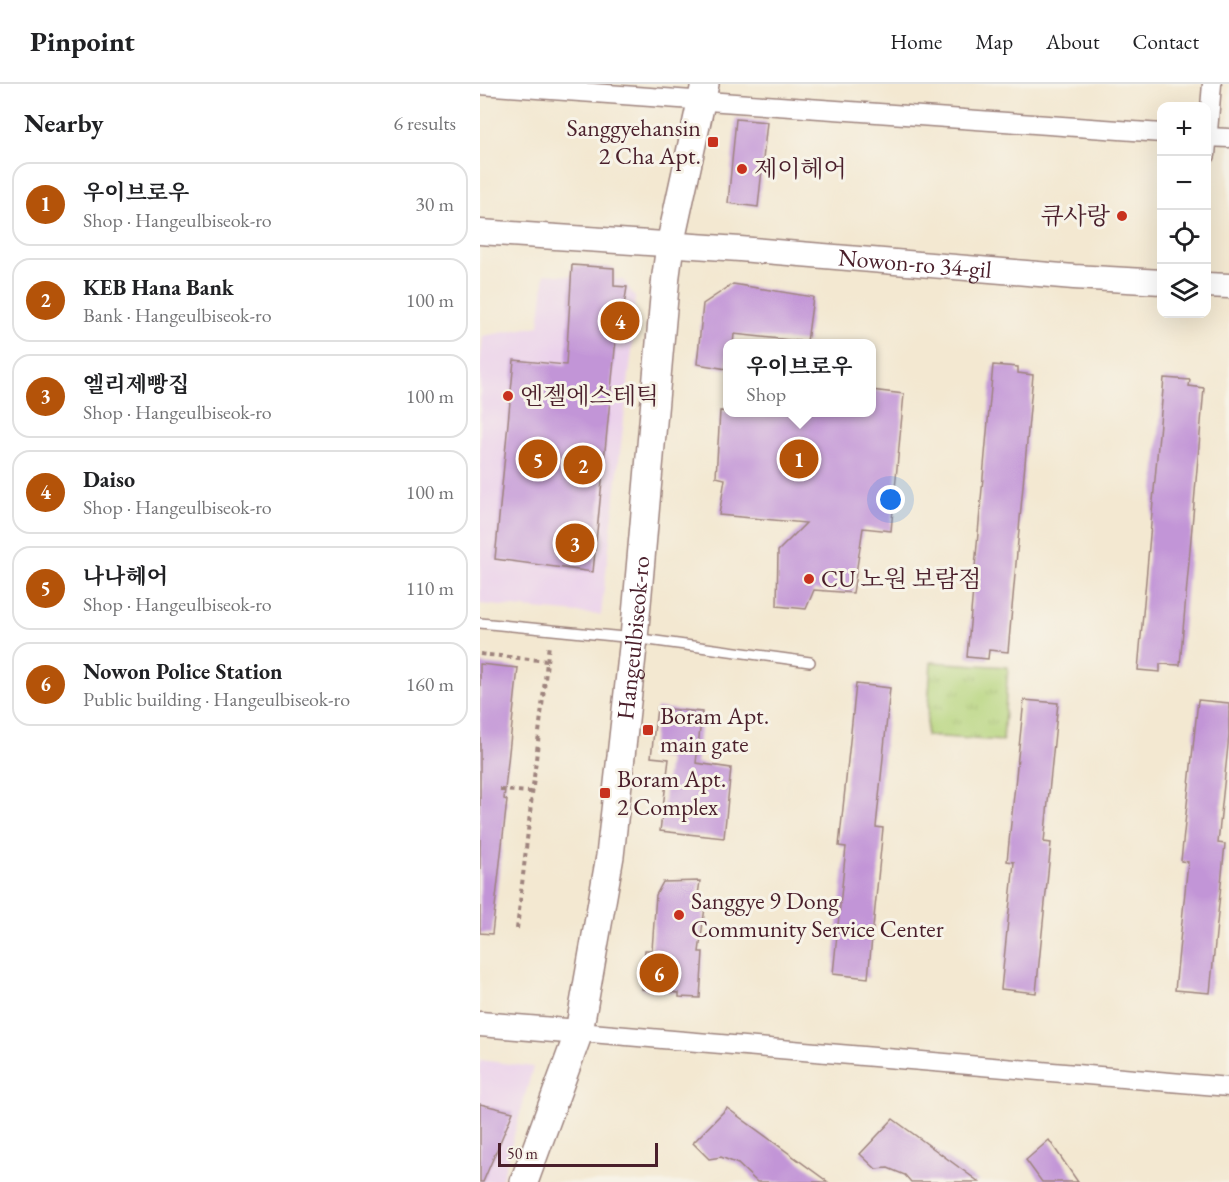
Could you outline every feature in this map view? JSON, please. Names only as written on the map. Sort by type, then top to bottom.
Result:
[{"type":"main road","name":"Hangeulbiseok-ro","points":[[524,1182],[579,1032],[610,856],[634,638],[670,245],[703,92]]},
{"type":"street","points":[[1210,102],[1212,84]]},
{"type":"street","points":[[480,85],[703,92],[1157,134]]},
{"type":"street","points":[[1211,142],[1229,138]]},
{"type":"street","name":"Nowon-ro 34-gil","points":[[480,232],[1157,282]]},
{"type":"street","points":[[1211,285],[1229,286]]},
{"type":"street","points":[[480,1024],[1229,1087]]},
{"type":"lane","points":[[480,622],[634,638],[810,662]]},
{"type":"path","points":[[480,654],[548,661],[517,929]]},
{"type":"path","points":[[500,790],[532,792]]},
{"type":"shaded area","points":[[545,274],[623,280],[635,297],[632,350],[601,615],[480,604],[480,364],[483,336],[539,326]]},
{"type":"shaded area","points":[[480,1060],[533,1067],[501,1182],[480,1182]]},
{"type":"green space","points":[[931,662],[1008,667],[1003,741],[926,736]]},
{"type":"building","points":[[736,119],[767,122],[758,207],[728,203]]},
{"type":"building","points":[[572,265],[614,268],[614,286],[627,287],[623,312],[631,313],[628,340],[616,339],[593,572],[495,559],[514,360],[566,365]]},
{"type":"building","points":[[733,284],[813,297],[807,339],[780,339],[734,334],[734,339],[723,339],[723,368],[697,364],[703,304]]},
{"type":"building","points":[[993,365],[1018,367],[1018,373],[1033,375],[1008,652],[989,650],[988,659],[967,657]]},
{"type":"building","points":[[1164,378],[1190,380],[1189,386],[1204,388],[1180,665],[1160,664],[1160,672],[1138,670]]},
{"type":"building","points":[[876,391],[904,394],[891,531],[863,528],[853,593],[814,590],[806,609],[777,606],[778,551],[806,523],[719,515],[725,479],[716,477],[720,411],[723,411],[723,417],[876,417]]},
{"type":"building","points":[[480,664],[518,668],[504,799],[507,800],[492,934],[480,933]]},
{"type":"building","points":[[856,684],[890,688],[876,827],[883,828],[868,978],[833,974],[846,847],[839,846]]},
{"type":"building","points":[[1024,700],[1058,703],[1044,842],[1051,843],[1036,993],[1001,989],[1014,862],[1007,861]]},
{"type":"building","points":[[1198,700],[1229,703],[1229,736],[1218,843],[1225,844],[1210,993],[1175,990],[1188,862],[1181,861]]},
{"type":"building","points":[[657,708],[702,712],[696,763],[731,768],[724,838],[660,831],[669,759],[651,757]]},
{"type":"building","points":[[700,881],[698,895],[706,900],[699,952],[703,952],[700,998],[679,997],[679,993],[642,989],[645,950],[652,950],[656,895],[663,882]]},
{"type":"building","points":[[480,1104],[513,1112],[483,1182],[480,1182]]},
{"type":"building","points":[[727,1108],[828,1182],[757,1182],[738,1164],[721,1157],[709,1159],[693,1143]]},
{"type":"building","points":[[893,1119],[979,1182],[911,1182],[905,1175],[888,1168],[876,1169],[860,1154]]},
{"type":"building","points":[[1049,1140],[1078,1182],[1042,1182],[1026,1160]]},
{"type":"place","name":"Sanggyehansin 2 Cha Apt.","points":[[713,142]]},
{"type":"place","name":"제이헤어","points":[[742,169]]},
{"type":"place","name":"큐사랑","points":[[1122,216]]},
{"type":"place","name":"Daiso","points":[[620,321]]},
{"type":"place","name":"엔젤에스테틱","points":[[508,396]]},
{"type":"place","name":"나나헤어","points":[[538,459]]},
{"type":"place","name":"우이브로우","points":[[799,459]]},
{"type":"place","name":"KEB Hana Bank","points":[[583,465]]},
{"type":"place","name":"엘리제빵집","points":[[575,543]]},
{"type":"place","name":"CU 노원 보람점","points":[[809,579]]},
{"type":"place","name":"Boram Apt. main gate","points":[[648,730]]},
{"type":"place","name":"Boram Apt. 2 Complex","points":[[605,793]]},
{"type":"place","name":"Sanggye 9 Dong Community Service Center","points":[[679,915]]},
{"type":"place","name":"Nowon Police Station","points":[[659,973]]}]
